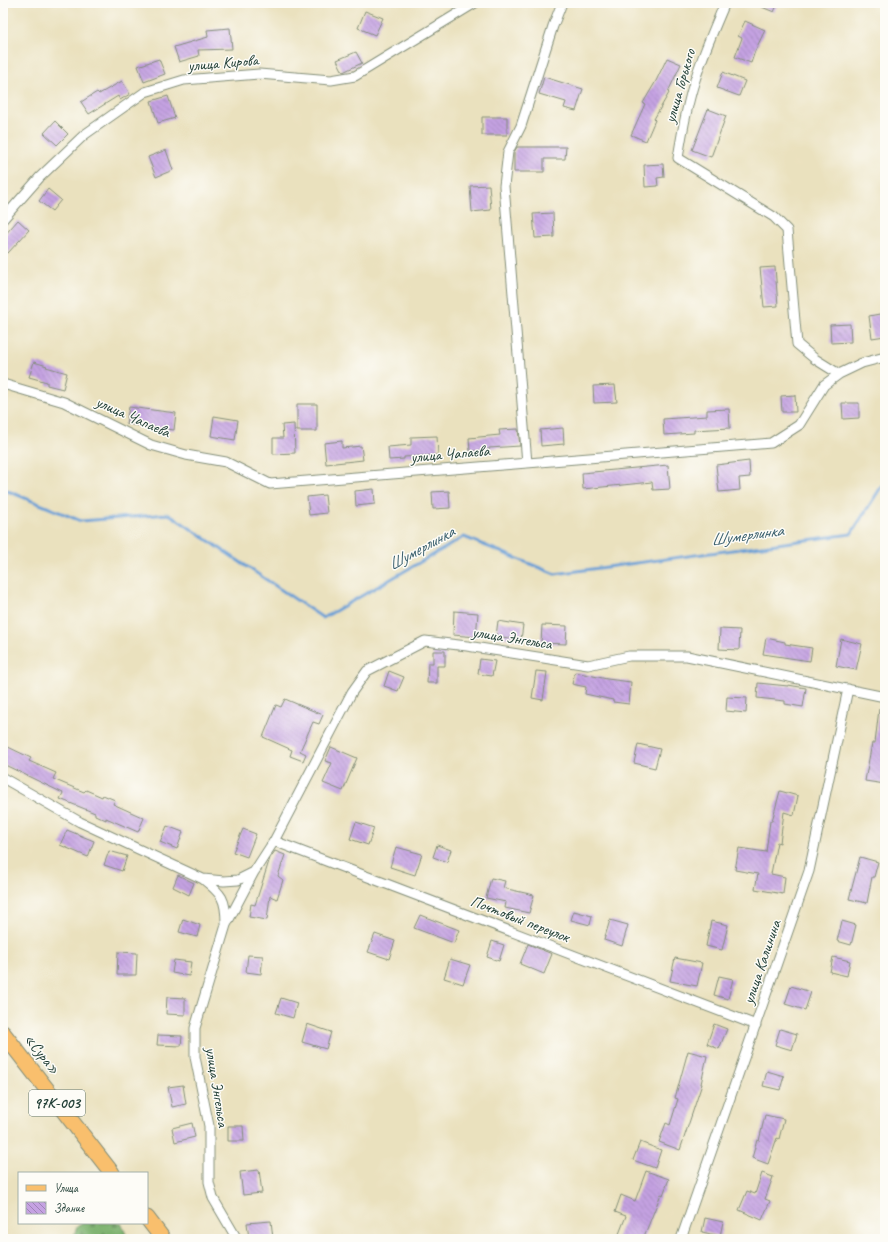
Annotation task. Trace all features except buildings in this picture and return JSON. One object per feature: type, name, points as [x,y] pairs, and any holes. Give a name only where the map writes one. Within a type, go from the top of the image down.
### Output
[{"type":"main road","name":"«Сура»","points":[[3,1033],[111,1172]]},
{"type":"main road","points":[[148,1219],[163,1239]]},
{"type":"street","name":"улица Кирова","points":[[3,219],[40,177],[84,135],[145,92],[184,80],[259,74],[331,80],[355,76],[475,3]]},
{"type":"street","points":[[527,463],[504,186],[508,152],[521,126],[553,26],[562,3]]},
{"type":"street","name":"улица Горького","points":[[725,3],[709,40],[694,82],[678,158],[774,217],[787,230],[797,344],[815,359],[839,374]]},
{"type":"street","name":"улица Чапаева","points":[[3,384],[64,402],[151,445],[186,455],[226,462],[270,484],[771,443],[799,425],[824,385],[839,374],[862,363],[885,357]]},
{"type":"street","name":"улица Энгельса","points":[[237,1239],[213,1198],[209,1182],[209,1126],[195,1057],[195,1028],[226,925],[254,872],[274,841],[352,692],[368,671],[424,640],[588,665],[629,656],[687,656],[885,697]]},
{"type":"street","name":"улица Калинина","points":[[681,1239],[809,871],[848,689]]},
{"type":"street","points":[[3,778],[80,822],[203,879],[217,890],[224,901],[226,909],[226,925]]},
{"type":"street","name":"Почтовый переулок","points":[[274,841],[756,1025]]},
{"type":"street","points":[[203,879],[224,881],[238,880],[254,872]]},
{"type":"green space","points":[[80,1224],[121,1224],[128,1239],[73,1239],[77,1227]]},
{"type":"waterway","name":"Шумерлинка","points":[[3,489],[81,521],[169,514],[323,618],[464,537],[555,574],[851,534],[885,481]]}]
